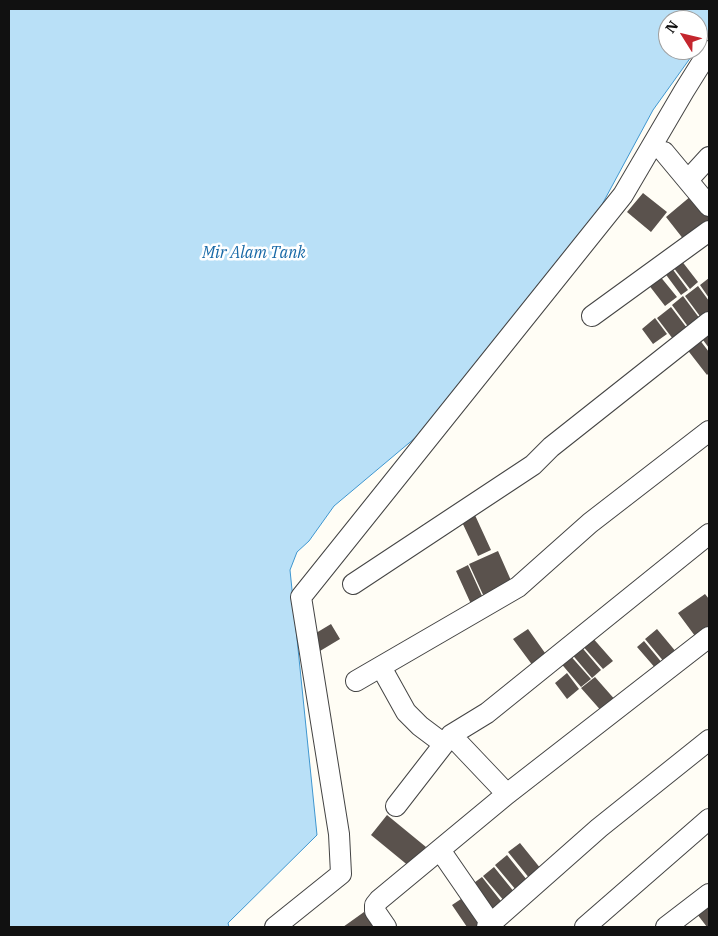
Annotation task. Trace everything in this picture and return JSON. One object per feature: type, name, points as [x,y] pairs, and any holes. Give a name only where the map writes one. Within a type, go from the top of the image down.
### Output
[{"type":"street","points":[[275,927],[341,874],[339,834],[302,597],[623,195],[709,52]]},
{"type":"street","points":[[664,152],[709,206]]},
{"type":"street","points":[[688,180],[709,157]]},
{"type":"street","points":[[592,316],[709,231]]},
{"type":"street","points":[[353,584],[533,465],[552,446],[709,322]]},
{"type":"street","points":[[356,681],[518,587],[590,523],[709,430]]},
{"type":"street","points":[[396,806],[447,740],[487,713],[709,534]]},
{"type":"street","points":[[386,927],[375,911],[375,905],[379,900],[507,794],[709,636]]},
{"type":"street","points":[[381,667],[406,712],[420,726],[447,740],[507,794]]},
{"type":"street","points":[[440,850],[489,925],[599,828],[709,740]]},
{"type":"street","points":[[585,927],[709,819]]},
{"type":"street","points":[[666,927],[709,894]]},
{"type":"water","name":"Mir Alam Tank","points":[[9,9],[709,9],[708,33],[708,10],[658,10],[658,60],[689,60],[653,110],[591,225],[440,417],[334,506],[309,541],[297,552],[290,570],[317,835],[228,923],[229,927],[9,927]]},
{"type":"building","points":[[643,193],[667,212],[651,232],[627,212]]},
{"type":"building","points":[[691,196],[709,218],[709,227],[688,245],[666,217]]},
{"type":"building","points":[[681,260],[698,282],[690,289],[673,267]]},
{"type":"building","points":[[671,267],[688,290],[681,295],[664,272]]},
{"type":"building","points":[[659,275],[677,297],[665,306],[648,284]]},
{"type":"building","points":[[709,278],[709,298],[700,285]]},
{"type":"building","points":[[698,286],[709,301],[709,320],[705,323],[685,296]]},
{"type":"building","points":[[683,296],[703,323],[692,332],[672,305]]},
{"type":"building","points":[[671,307],[690,332],[676,343],[657,318]]},
{"type":"building","points":[[655,318],[667,334],[653,344],[642,329]]},
{"type":"building","points":[[709,334],[709,348],[703,340]]},
{"type":"building","points":[[699,339],[709,352],[709,373],[707,375],[686,348]]},
{"type":"building","points":[[474,513],[491,550],[478,556],[461,520]]},
{"type":"building","points":[[498,551],[513,585],[485,599],[469,564]]},
{"type":"building","points":[[468,565],[483,598],[471,604],[456,571]]},
{"type":"building","points":[[705,594],[709,599],[709,626],[695,636],[678,613]]},
{"type":"building","points":[[331,624],[340,639],[320,651],[311,636]]},
{"type":"building","points":[[528,629],[550,660],[536,670],[513,639]]},
{"type":"building","points":[[657,629],[677,653],[665,663],[645,639]]},
{"type":"building","points":[[591,636],[613,661],[603,669],[581,644]]},
{"type":"building","points":[[644,641],[663,664],[657,670],[637,647]]},
{"type":"building","points":[[579,644],[601,670],[592,678],[570,652]]},
{"type":"building","points":[[568,653],[591,679],[581,687],[559,661]]},
{"type":"building","points":[[567,673],[579,689],[567,699],[555,683]]},
{"type":"building","points":[[595,677],[617,702],[604,714],[581,688]]},
{"type":"building","points":[[387,815],[426,847],[410,867],[371,835]]},
{"type":"building","points":[[520,843],[541,869],[530,879],[508,852]]},
{"type":"building","points":[[507,855],[527,880],[516,890],[495,865]]},
{"type":"building","points":[[494,867],[515,893],[505,902],[483,876]]},
{"type":"building","points":[[482,877],[504,905],[490,917],[467,888]]},
{"type":"building","points":[[467,895],[483,927],[467,927],[452,905]]},
{"type":"building","points":[[709,905],[709,927],[707,927],[697,914]]},
{"type":"building","points":[[364,912],[375,927],[343,927]]}]
